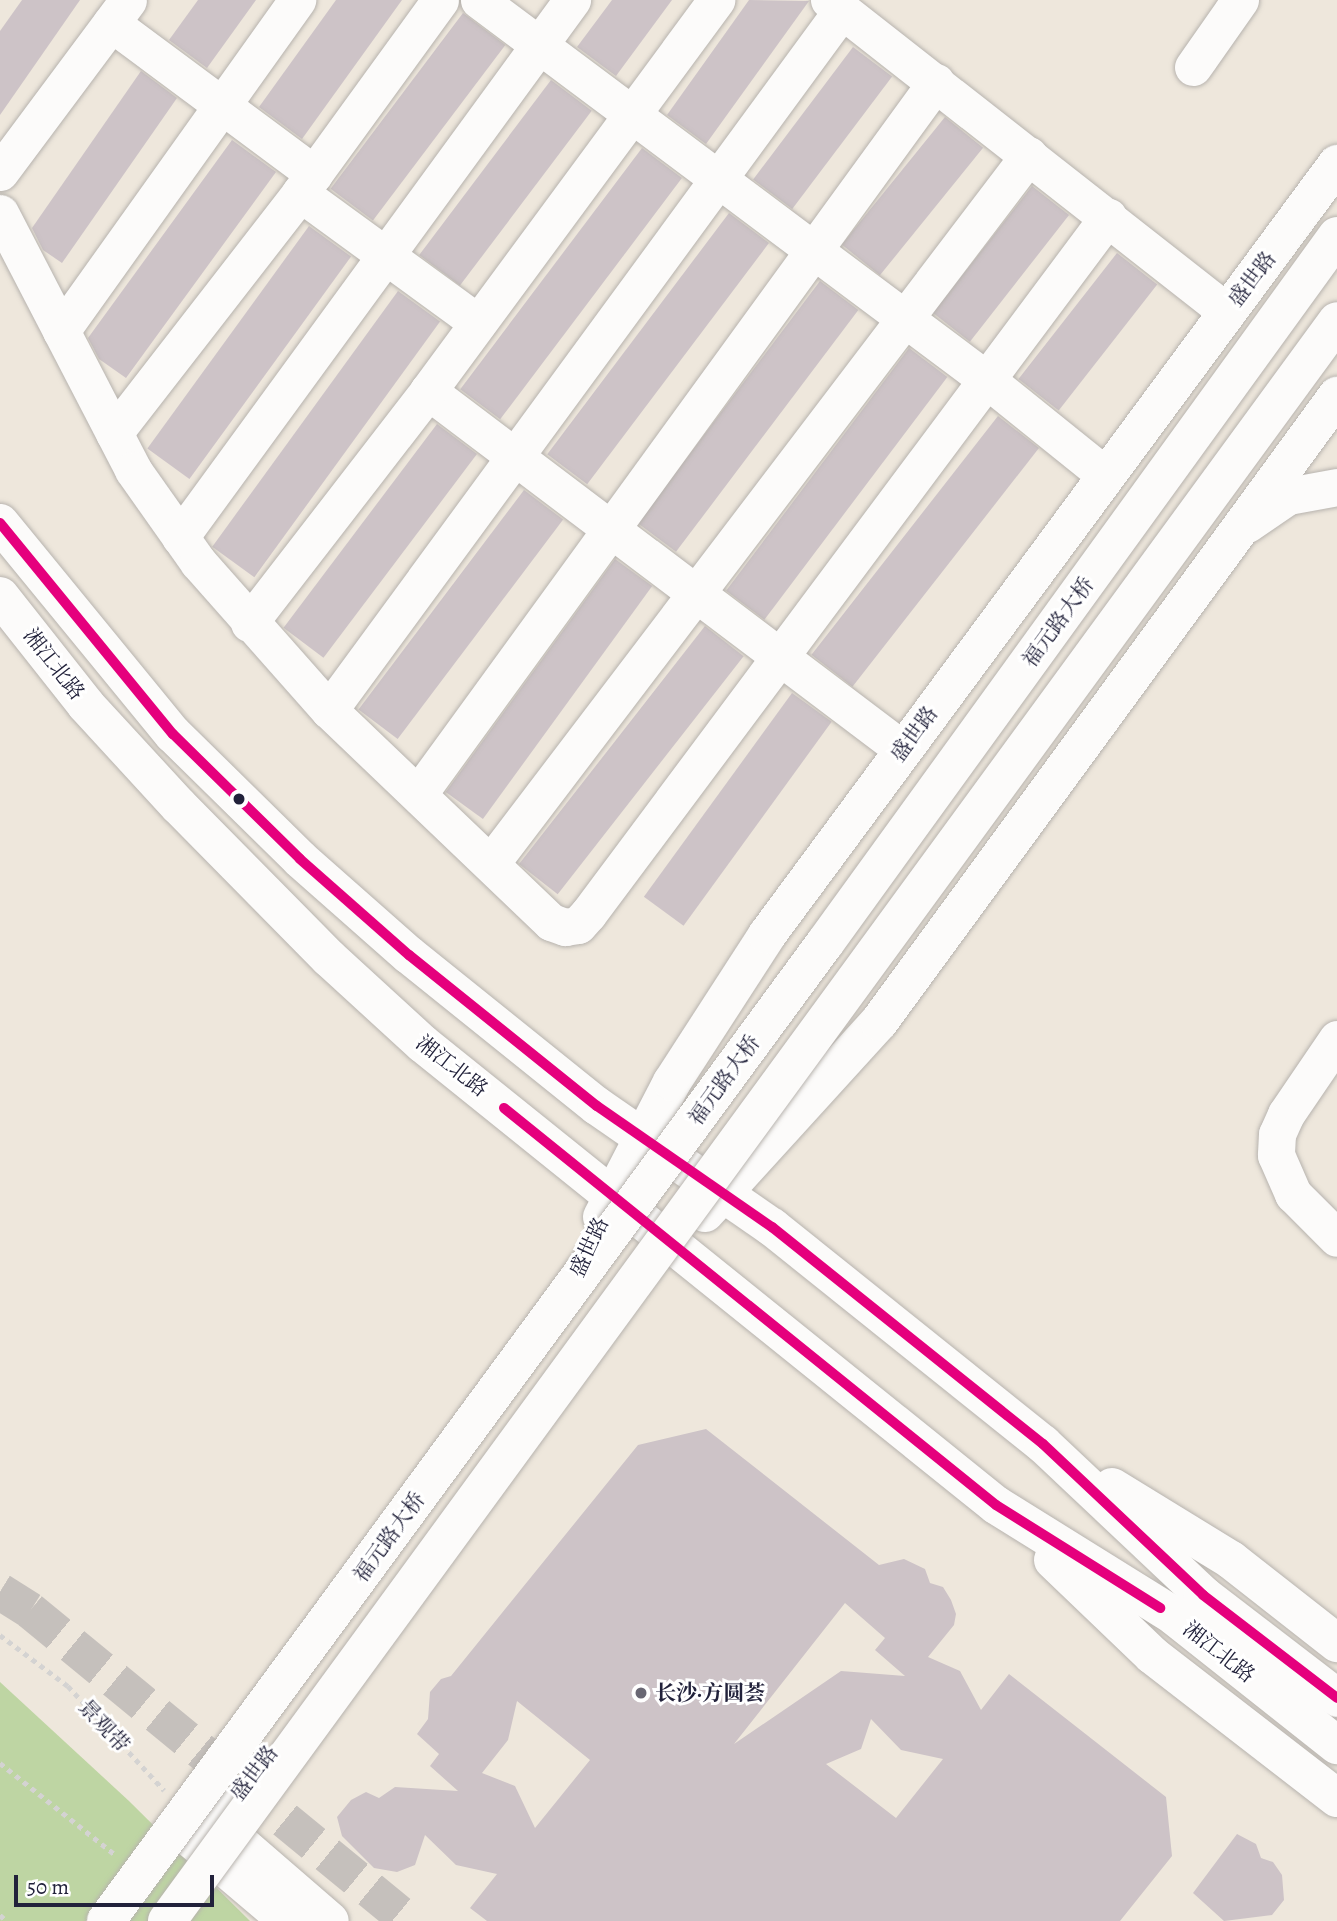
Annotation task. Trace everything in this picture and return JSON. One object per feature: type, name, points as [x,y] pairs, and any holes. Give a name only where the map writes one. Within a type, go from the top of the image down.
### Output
[{"type":"main road","name":"盛世路","points":[[1337,164],[1104,474],[710,1017],[642,1136],[613,1195],[558,1348],[673,1246],[724,1194],[879,1022],[1337,396]]},
{"type":"main road","name":"福元路大桥","points":[[106,1921],[825,943],[1337,236]]},
{"type":"main road","points":[[167,1921],[1337,321]]},
{"type":"main road","name":"湘江北路","points":[[0,523],[99,649],[227,791],[409,955],[642,1136],[772,1227],[1043,1444],[1203,1595],[1337,1698]]},
{"type":"main road","name":"湘江北路","points":[[0,596],[86,705],[338,967],[423,1044],[996,1505],[1174,1616],[1337,1745]]},
{"type":"main road","points":[[1043,1444],[1231,1560],[1337,1643]]},
{"type":"main road","points":[[996,1505],[1152,1655],[1337,1798]]},
{"type":"main road","name":"盛世路","points":[[202,1830],[303,1696]]},
{"type":"main road","points":[[202,1830],[288,1921]]},
{"type":"main road","points":[[202,1830],[330,1921]]},
{"type":"street","points":[[61,331],[297,0]]},
{"type":"street","points":[[114,433],[307,183],[440,0]]},
{"type":"street","points":[[479,0],[987,380],[1104,474]]},
{"type":"street","points":[[180,537],[572,0]]},
{"type":"street","points":[[249,624],[428,391],[716,0]]},
{"type":"street","points":[[1194,67],[1240,0]]},
{"type":"street","points":[[329,710],[719,179],[836,5],[1227,313]]},
{"type":"street","points":[[0,172],[120,11],[386,255],[478,323]]},
{"type":"street","points":[[419,793],[936,82]]},
{"type":"street","points":[[491,863],[1029,155]]},
{"type":"street","points":[[0,214],[133,470],[180,537],[249,624],[329,710],[419,793],[551,922],[565,927],[578,925],[783,655],[1108,217]]},
{"type":"street","points":[[428,391],[783,655],[902,749]]},
{"type":"street","points":[[1230,543],[1266,507],[1310,489],[1337,487]]},
{"type":"street","points":[[1337,1040],[1299,1091],[1277,1134],[1276,1145],[1293,1194],[1337,1238]]},
{"type":"path","name":"景观带","points":[[0,1635],[68,1686],[202,1830]]},
{"type":"path","points":[[0,1763],[120,1859]]},
{"type":"path","points":[[0,1915],[7,1921]]},
{"type":"green space","points":[[0,1682],[129,1801],[250,1921],[0,1921]]},
{"type":"building","points":[[22,0],[80,0],[0,115],[0,31]]},
{"type":"building","points":[[198,0],[256,0],[207,68],[169,40]]},
{"type":"building","points":[[336,0],[402,0],[302,139],[259,107]]},
{"type":"building","points":[[612,0],[672,0],[616,76],[577,47]]},
{"type":"building","points":[[749,0],[809,1],[706,144],[667,115]]},
{"type":"building","points":[[463,13],[505,45],[373,221],[331,189]]},
{"type":"building","points":[[853,47],[892,76],[792,209],[753,180]]},
{"type":"building","points":[[141,71],[177,98],[62,263],[43,250],[32,228]]},
{"type":"building","points":[[551,80],[592,111],[460,286],[419,255]]},
{"type":"building","points":[[945,117],[983,148],[880,275],[842,244]]},
{"type":"building","points":[[232,140],[276,172],[126,378],[99,359],[88,338]]},
{"type":"building","points":[[642,148],[682,178],[500,419],[460,389]]},
{"type":"building","points":[[1032,186],[1069,215],[970,342],[933,313]]},
{"type":"building","points":[[729,213],[769,243],[587,484],[547,454]]},
{"type":"building","points":[[309,226],[351,257],[189,479],[147,448]]},
{"type":"building","points":[[1117,253],[1157,284],[1059,410],[1018,379]]},
{"type":"building","points":[[820,281],[858,310],[676,552],[638,523]]},
{"type":"building","points":[[398,291],[440,322],[254,577],[212,547]]},
{"type":"building","points":[[909,348],[947,377],[764,620],[726,591]]},
{"type":"building","points":[[998,416],[1039,448],[852,687],[811,655]]},
{"type":"building","points":[[437,424],[477,454],[323,658],[284,628]]},
{"type":"building","points":[[524,490],[563,519],[398,739],[359,710]]},
{"type":"building","points":[[615,559],[652,586],[483,819],[446,792]]},
{"type":"building","points":[[705,626],[744,656],[558,894],[519,864]]},
{"type":"building","points":[[792,693],[832,722],[684,926],[644,897]]},
{"type":"building","name":"长沙·方圆荟","points":[[706,1429],[879,1565],[904,1559],[925,1569],[930,1583],[943,1587],[956,1614],[954,1625],[928,1657],[960,1671],[981,1710],[1009,1674],[1166,1797],[1172,1856],[1120,1921],[487,1921],[470,1908],[497,1874],[456,1865],[425,1835],[415,1865],[397,1872],[374,1868],[342,1836],[337,1817],[351,1800],[366,1792],[379,1798],[395,1787],[458,1791],[430,1766],[439,1754],[417,1734],[428,1719],[430,1692],[441,1679],[451,1676],[638,1445]],"holes":[[[845,1603],[885,1638],[875,1650],[905,1676],[841,1671],[734,1744]],[[517,1701],[590,1760],[535,1828],[515,1786],[482,1773],[508,1740]],[[871,1719],[901,1750],[943,1759],[896,1818],[826,1764],[861,1749]]]},
{"type":"building","points":[[1237,1834],[1256,1844],[1261,1858],[1273,1862],[1282,1875],[1284,1900],[1272,1915],[1224,1921],[1193,1893]]},
{"type":"tunnel","points":[[0,1591],[30,1610],[408,1921]]},
{"type":"transit line","points":[[0,523],[173,734],[300,859],[409,955],[597,1106],[772,1227],[1043,1444],[1203,1595],[1337,1698]]},
{"type":"transit line","points":[[504,1108],[996,1505],[1160,1608]]},
{"type":"place","name":"长沙·方圆荟","points":[[641,1693]]}]
